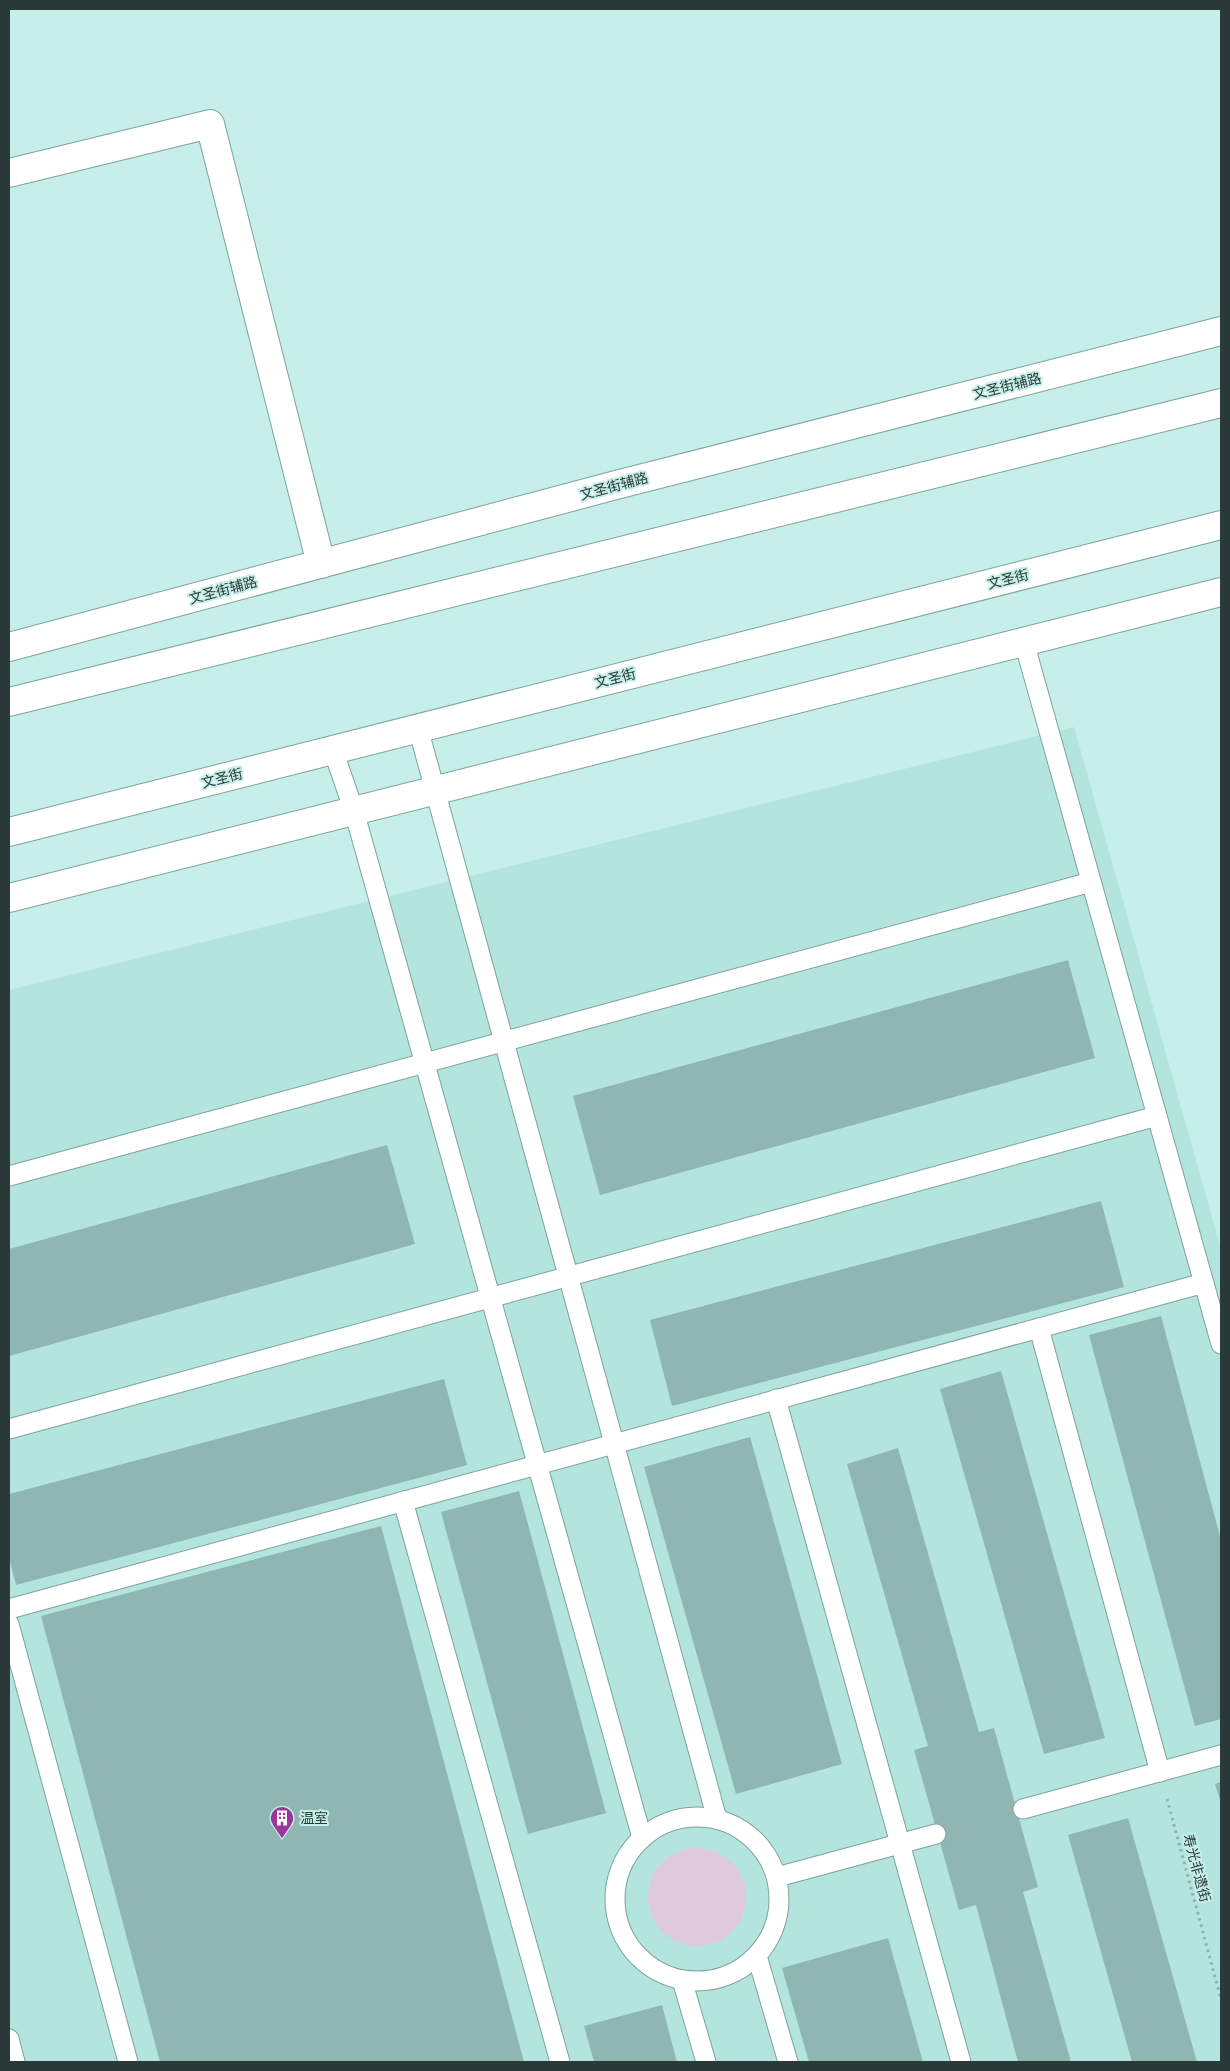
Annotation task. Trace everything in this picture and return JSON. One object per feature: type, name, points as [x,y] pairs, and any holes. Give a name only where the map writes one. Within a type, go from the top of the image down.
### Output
[{"type":"street","points":[[9,173],[210,124],[321,564]]},
{"type":"street","name":"文圣街辅路","points":[[9,646],[616,485],[1221,331]]},
{"type":"street","points":[[9,702],[1221,403]]},
{"type":"street","name":"文圣街","points":[[9,832],[1221,525]]},
{"type":"street","points":[[9,898],[1221,592]]},
{"type":"lane","points":[[1024,642],[1221,1344]]},
{"type":"lane","points":[[418,728],[716,1819]]},
{"type":"lane","points":[[333,750],[354,811],[642,1838]]},
{"type":"lane","points":[[9,1176],[1091,882]]},
{"type":"lane","points":[[9,1429],[1157,1116]]},
{"type":"lane","points":[[9,1609],[1204,1283]]},
{"type":"lane","points":[[1039,1328],[1160,1772]]},
{"type":"lane","points":[[776,1399],[961,2062]]},
{"type":"lane","points":[[403,1501],[560,2062]]},
{"type":"lane","points":[[9,1624],[128,2062]]},
{"type":"lane","points":[[1023,1809],[1221,1755]]},
{"type":"lane","points":[[704,1816],[716,1819],[730,1822],[752,1837],[769,1857],[778,1882],[779,1908],[772,1934],[757,1956],[736,1972],[711,1981],[682,1980],[656,1971],[634,1953],[619,1929],[614,1902],[618,1873],[630,1849],[651,1829],[677,1818],[704,1816]]},
{"type":"lane","points":[[777,1877],[936,1834]]},
{"type":"lane","points":[[757,1956],[788,2062]]},
{"type":"lane","points":[[682,1980],[706,2062]]},
{"type":"lane","points":[[9,2039],[15,2062]]},
{"type":"path","name":"寿光非遗街","points":[[1160,1772],[1221,1999]]},
{"type":"shaded area","points":[[1074,727],[1221,1249],[1221,2062],[9,2062],[9,990]]},
{"type":"shaded area","points":[[697,1848],[716,1851],[732,1862],[743,1878],[746,1897],[743,1916],[732,1932],[716,1943],[697,1946],[678,1943],[662,1932],[651,1916],[648,1897],[651,1878],[662,1862],[678,1851]]},
{"type":"building","points":[[1068,960],[1095,1058],[600,1195],[573,1096]]},
{"type":"building","points":[[387,1145],[415,1244],[9,1356],[9,1249]]},
{"type":"building","points":[[1101,1201],[1124,1287],[672,1406],[650,1320]]},
{"type":"building","points":[[1161,1316],[1221,1540],[1221,1719],[1195,1726],[1089,1335]]},
{"type":"building","points":[[1001,1371],[1105,1738],[1044,1754],[940,1389]]},
{"type":"building","points":[[444,1379],[467,1465],[16,1585],[9,1558],[9,1494]]},
{"type":"building","points":[[750,1437],[842,1764],[736,1794],[644,1467]]},
{"type":"building","points":[[898,1448],[979,1732],[994,1728],[1038,1887],[1023,1892],[1071,2062],[1018,2062],[976,1905],[959,1910],[914,1750],[928,1746],[847,1464]]},
{"type":"building","points":[[519,1491],[606,1813],[528,1834],[441,1512]]},
{"type":"building","name":"温室","points":[[381,1526],[524,2062],[160,2062],[41,1616]]},
{"type":"building","points":[[1221,1782],[1221,1803],[1215,1784]]},
{"type":"building","points":[[1128,1818],[1197,2062],[1132,2062],[1068,1835]]},
{"type":"building","points":[[888,1938],[923,2062],[809,2062],[782,1968]]},
{"type":"building","points":[[662,2005],[677,2062],[594,2062],[584,2026]]},
{"type":"place","name":"温室","points":[[282,1839]]}]
